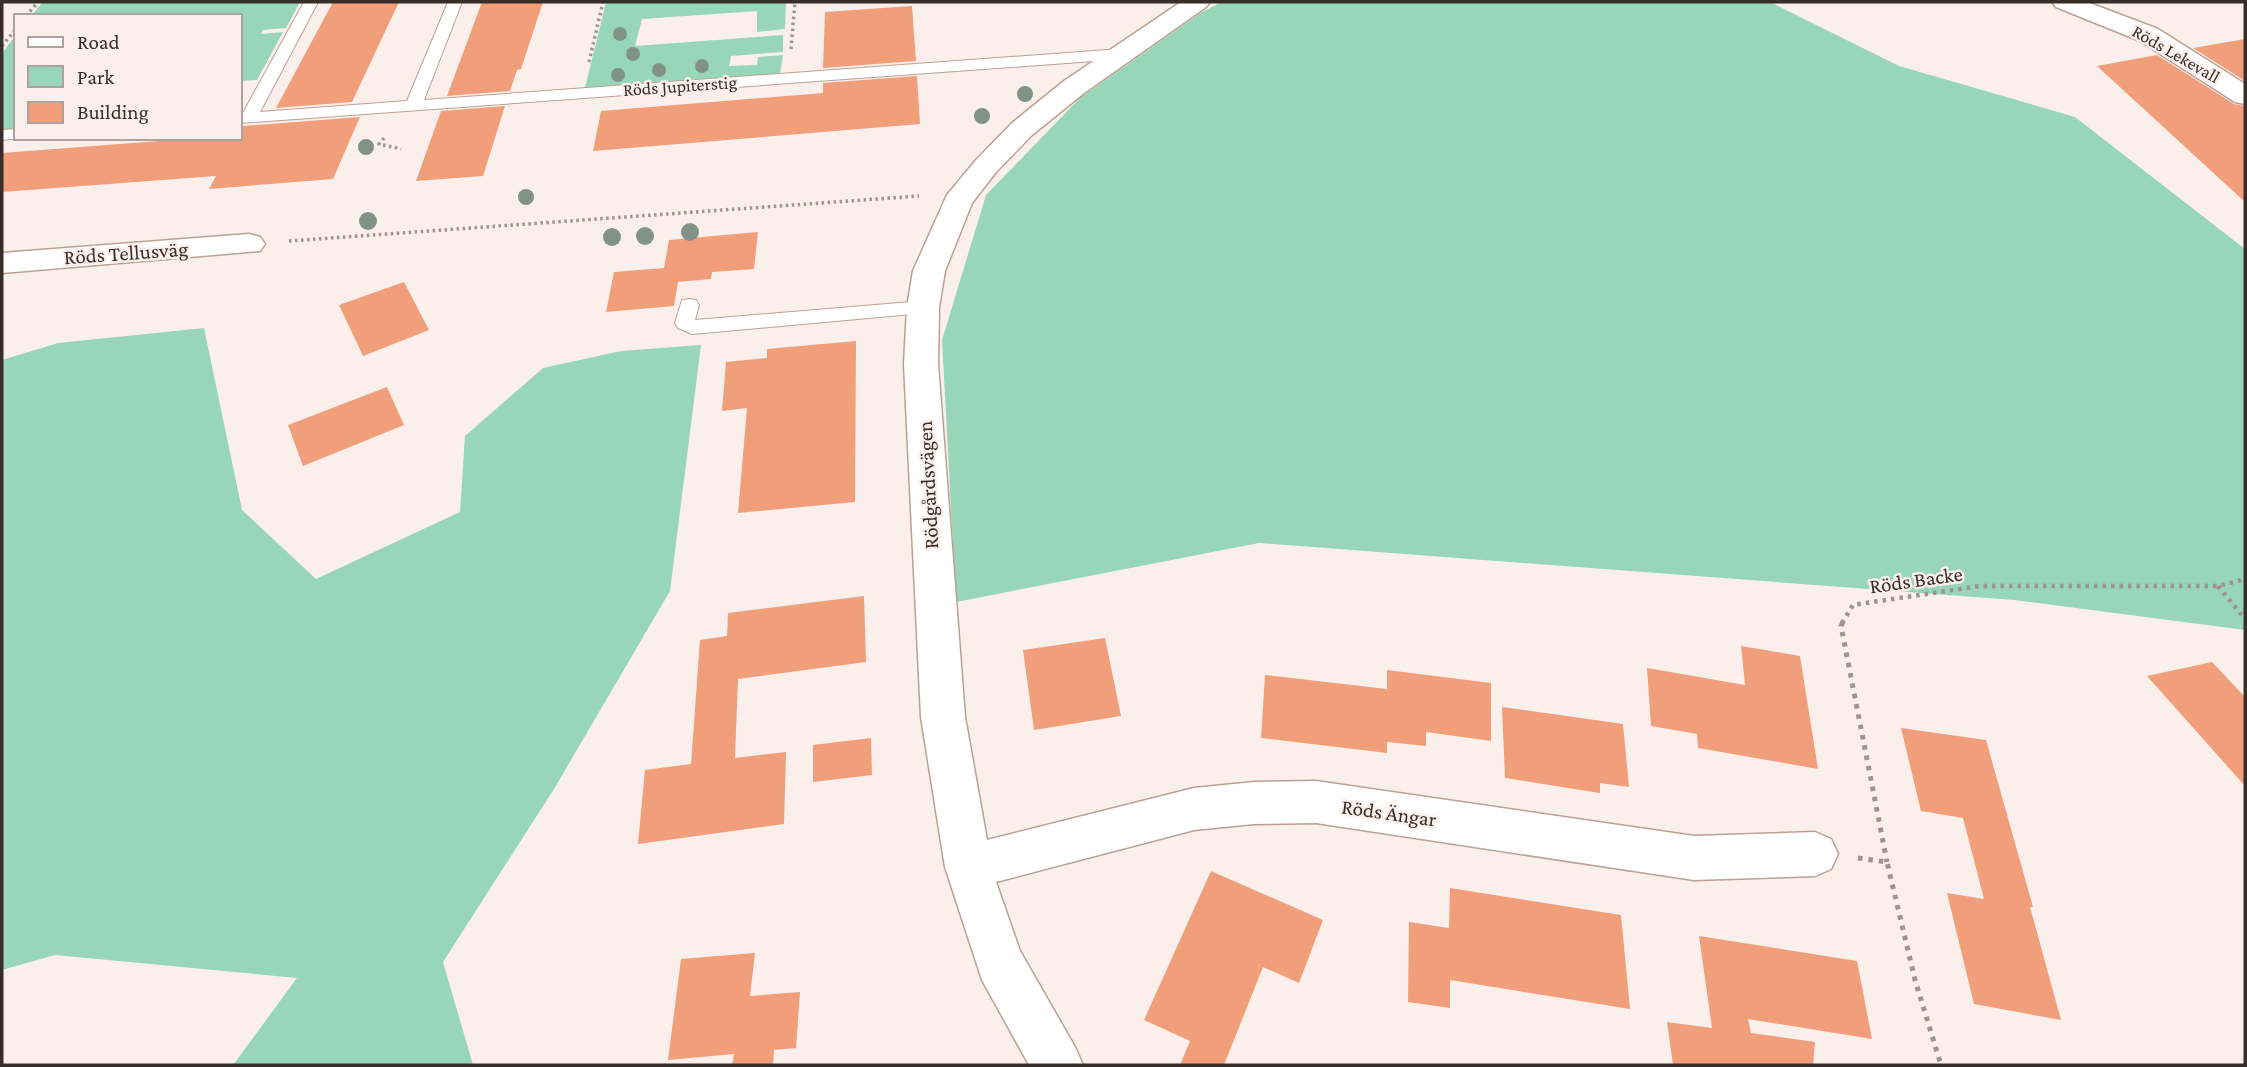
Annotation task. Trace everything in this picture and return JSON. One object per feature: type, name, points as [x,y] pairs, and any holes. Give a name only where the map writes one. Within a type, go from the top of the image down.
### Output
[{"type":"street","name":"Rödgårdsvägen","points":[[1057,1065],[999,963],[968,867],[943,717],[921,364],[923,307],[929,271],[958,201],[986,166],[1022,129],[1121,54],[1197,2]]},
{"type":"street","name":"Röds Lekevall","points":[[2065,2],[2149,35],[2245,96]]},
{"type":"street","name":"Röds Tellusväg","points":[[2,263],[250,244]]},
{"type":"street","name":"Röds Ängar","points":[[968,867],[1194,809],[1254,803],[1316,802],[1694,858],[1815,854]]},
{"type":"lane","points":[[244,118],[311,2]]},
{"type":"lane","points":[[414,105],[455,2]]},
{"type":"lane","name":"Röds Jupiterstig","points":[[244,118],[1121,54]]},
{"type":"lane","points":[[689,305],[685,323],[691,327],[923,307]]},
{"type":"path","points":[[582,93],[603,2]]},
{"type":"path","points":[[789,78],[795,2]]},
{"type":"path","points":[[2,46],[14,31]]},
{"type":"path","points":[[250,244],[907,195],[958,201]]},
{"type":"path","name":"Röds Backe","points":[[1887,862],[1842,626],[1853,605],[1980,586],[2218,586],[2245,579]]},
{"type":"path","points":[[2218,586],[2245,619]]},
{"type":"path","points":[[1815,854],[1887,862],[1915,980],[1941,1065]]},
{"type":"green space","points":[[43,2],[300,2],[286,28],[263,30],[261,34],[283,32],[257,80],[242,81],[242,14],[33,14]]},
{"type":"green space","points":[[606,2],[786,2],[785,29],[757,32],[757,11],[642,19],[635,46],[783,35],[783,52],[731,56],[729,66],[757,65],[758,57],[783,55],[780,74],[585,88]]},
{"type":"green space","points":[[1222,2],[1770,2],[1899,66],[2075,117],[2245,249],[2245,630],[2014,600],[1259,543],[956,602],[942,340],[986,195],[1080,98],[1202,12]]},
{"type":"green space","points":[[14,38],[14,130],[2,131],[2,53]]},
{"type":"green space","points":[[204,328],[242,510],[316,579],[460,512],[465,436],[543,368],[621,351],[701,345],[670,591],[554,789],[443,962],[473,1065],[233,1065],[297,978],[55,955],[2,970],[2,360],[58,343]]},
{"type":"building","points":[[333,2],[399,2],[352,102],[276,108]]},
{"type":"building","points":[[482,2],[543,2],[521,69],[517,70],[510,91],[447,96]]},
{"type":"building","points":[[912,6],[916,61],[823,68],[825,12]]},
{"type":"building","points":[[2245,39],[2245,81],[2193,48]]},
{"type":"building","points":[[2157,55],[2234,104],[2245,106],[2245,202],[2097,66]]},
{"type":"building","points":[[917,76],[920,124],[593,151],[601,111],[823,93],[823,83]]},
{"type":"building","points":[[505,106],[483,176],[416,181],[441,111]]},
{"type":"building","points":[[360,117],[333,179],[209,189],[216,176],[2,192],[2,153],[172,140],[242,140],[243,126]]},
{"type":"building","points":[[758,232],[754,269],[712,272],[711,279],[678,282],[674,306],[606,312],[614,272],[664,268],[669,240]]},
{"type":"building","points":[[404,282],[429,330],[363,356],[339,305]]},
{"type":"building","points":[[856,341],[855,502],[738,513],[747,408],[722,411],[726,362],[767,358],[767,349]]},
{"type":"building","points":[[387,387],[404,425],[303,466],[288,425]]},
{"type":"building","points":[[864,596],[866,662],[738,679],[735,758],[786,752],[784,824],[638,844],[645,770],[691,764],[700,640],[727,636],[728,613]]},
{"type":"building","points":[[1105,638],[1121,716],[1034,730],[1023,650]]},
{"type":"building","points":[[1741,646],[1800,656],[1818,769],[1698,748],[1697,734],[1651,726],[1647,668],[1745,685]]},
{"type":"building","points":[[2212,662],[2245,697],[2245,786],[2147,676]]},
{"type":"building","points":[[1387,670],[1491,683],[1491,741],[1426,732],[1426,746],[1387,742],[1387,753],[1261,738],[1265,675],[1387,689]]},
{"type":"building","points":[[1502,707],[1623,724],[1629,787],[1600,783],[1600,793],[1505,778]]},
{"type":"building","points":[[1901,728],[1986,740],[2033,907],[2030,907],[2061,1020],[1974,1004],[1947,893],[1984,899],[1963,818],[1921,811]]},
{"type":"building","points":[[871,738],[872,775],[813,782],[813,745]]},
{"type":"building","points":[[1211,871],[1323,920],[1299,983],[1263,967],[1224,1065],[1180,1065],[1190,1041],[1144,1020]]},
{"type":"building","points":[[1450,888],[1621,915],[1630,1009],[1450,980],[1450,1008],[1408,1002],[1409,922],[1449,928]]},
{"type":"building","points":[[1699,936],[1857,961],[1872,1039],[1748,1019],[1751,1033],[1815,1042],[1813,1065],[1673,1065],[1667,1022],[1712,1028]]},
{"type":"building","points":[[755,953],[750,996],[800,992],[796,1048],[774,1050],[773,1065],[732,1065],[734,1054],[668,1060],[681,959]]}]
